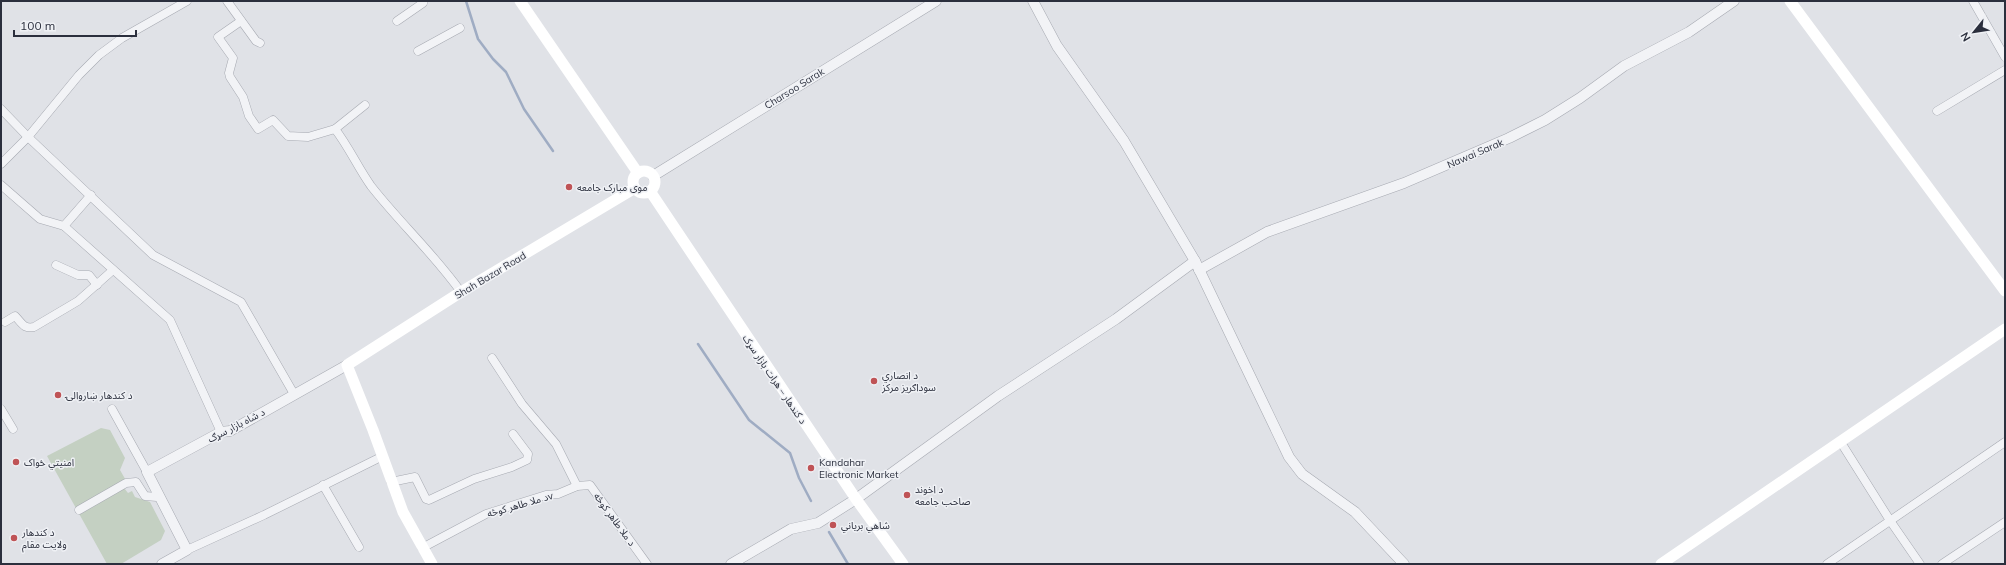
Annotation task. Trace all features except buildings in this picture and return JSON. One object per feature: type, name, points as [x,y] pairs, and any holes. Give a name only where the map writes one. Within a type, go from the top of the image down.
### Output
[{"type":"main road","points":[[520,1],[638,173]]},
{"type":"main road","points":[[1790,1],[2005,291]]},
{"type":"main road","points":[[646,172],[653,176],[654,185],[650,191],[640,192],[635,188],[633,181],[638,173],[646,172]]},
{"type":"main road","name":"Shah Bazar Road","points":[[346,365],[461,292],[635,188]]},
{"type":"main road","name":"د کندهار – هرات بازار سړک","points":[[650,191],[856,499],[903,564]]},
{"type":"main road","points":[[1661,564],[2005,329]]},
{"type":"main road","points":[[346,365],[357,387],[403,512],[432,564]]},
{"type":"street","points":[[1,164],[28,137],[79,75],[99,56],[122,38],[187,1]]},
{"type":"street","points":[[227,1],[256,41],[260,43]]},
{"type":"street","name":"Charsoo Sarak","points":[[653,176],[936,1]]},
{"type":"street","points":[[1033,1],[1057,46],[1124,141],[1197,265],[1289,457],[1302,474],[1355,512],[1404,564]]},
{"type":"street","name":"Nawai Sarak","points":[[731,564],[791,529],[818,523],[856,499],[998,396],[1197,265],[1267,232],[1404,183],[1509,138],[1545,120],[1580,98],[1624,66],[1689,32],[1734,1]]},
{"type":"street","points":[[1973,1],[2005,56]]},
{"type":"street","points":[[397,21],[423,2]]},
{"type":"street","points":[[241,21],[218,37],[233,58],[229,73],[230,78],[243,97],[249,116],[258,129],[273,120],[288,136],[308,137],[334,129],[366,105]]},
{"type":"street","points":[[418,51],[460,28]]},
{"type":"street","points":[[1937,111],[2005,70]]},
{"type":"street","points":[[1,109],[28,137],[154,255],[241,302],[294,394]]},
{"type":"street","points":[[334,129],[345,142],[370,185],[448,274],[461,292]]},
{"type":"street","points":[[1,185],[40,219],[64,226],[170,320],[221,432]]},
{"type":"street","points":[[64,226],[91,195]]},
{"type":"street","points":[[56,265],[78,275],[89,275],[97,285]]},
{"type":"street","points":[[5,322],[15,316],[22,326],[27,328],[34,327],[78,301],[112,270]]},
{"type":"street","points":[[492,358],[522,404],[556,444],[577,486]]},
{"type":"street","name":"د شاه بازار سړګ","points":[[147,472],[221,432],[230,430],[346,365]]},
{"type":"street","points":[[1,409],[13,429]]},
{"type":"street","points":[[112,409],[147,472],[187,550]]},
{"type":"street","points":[[391,482],[415,477],[426,499],[430,500],[474,479],[512,467],[527,460],[528,454],[513,434]]},
{"type":"street","points":[[1840,441],[1891,522],[1920,564]]},
{"type":"street","points":[[1828,564],[2005,442]]},
{"type":"street","points":[[162,564],[187,550],[257,519],[383,456]]},
{"type":"street","points":[[79,510],[126,483],[136,482],[145,496],[157,497]]},
{"type":"street","name":"د ملا طاهر کوڅه","points":[[577,486],[590,485],[648,564]]},
{"type":"street","points":[[323,486],[358,547]]},
{"type":"street","name":"د ملا طاهر کوڅهv","points":[[422,548],[486,514],[546,495],[558,494],[577,486]]},
{"type":"street","points":[[1942,564],[2005,522]]},
{"type":"green space","points":[[101,428],[110,430],[125,458],[120,470],[128,484],[124,488],[128,493],[132,491],[135,497],[150,502],[165,531],[161,540],[121,564],[107,564],[47,456]]},
{"type":"waterway","points":[[466,1],[478,39],[493,59],[506,72],[524,109],[553,151]]},
{"type":"waterway","points":[[698,344],[749,420],[790,453],[799,478],[811,501]]},
{"type":"waterway","points":[[829,532],[848,564]]},
{"type":"place","name":"موی مبارک جامعه","points":[[569,187]]},
{"type":"place","name":"د انصاري سوداګریز مرکز","points":[[874,381]]},
{"type":"place","name":"د کندهار ښاروالۍ","points":[[58,395]]},
{"type":"place","name":"امنيتي ځواک","points":[[16,462]]},
{"type":"place","name":"Kandahar Electronic Market","points":[[811,468]]},
{"type":"place","name":"د اخوند صاحب جامعه","points":[[907,495]]},
{"type":"place","name":"شاهي برياني","points":[[833,525]]},
{"type":"place","name":"د کندهار ولايت مقام","points":[[14,538]]}]
